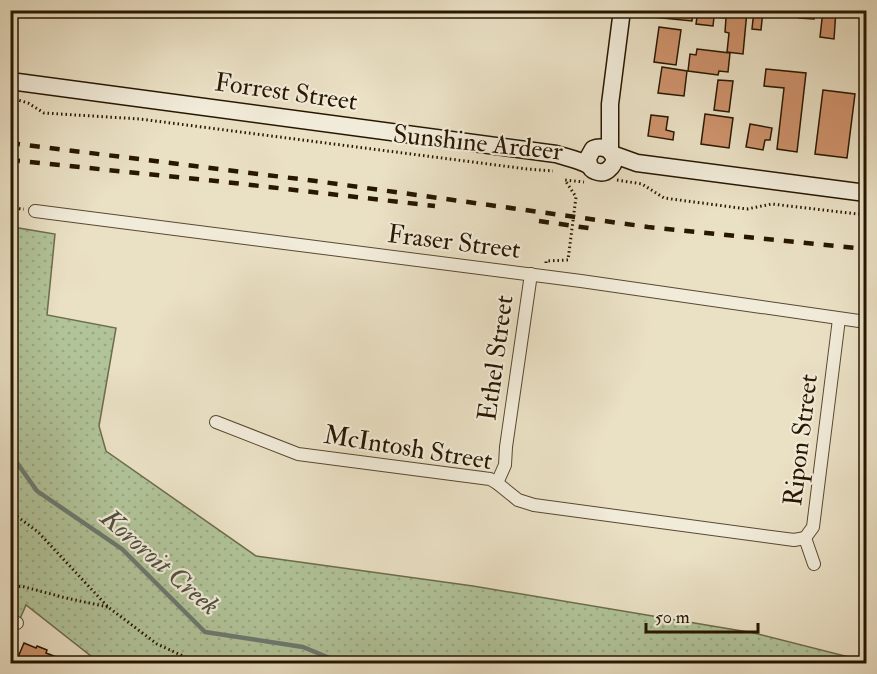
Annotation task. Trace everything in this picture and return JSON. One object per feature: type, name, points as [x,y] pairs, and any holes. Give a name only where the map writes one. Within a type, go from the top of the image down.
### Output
[{"type":"street","points":[[603,159],[622,10]]},
{"type":"street","name":"Forrest Street","points":[[10,81],[867,193]]},
{"type":"street","name":"Fraser Street","points":[[35,211],[531,274],[867,322]]},
{"type":"street","name":"Ethel Street","points":[[494,481],[498,462],[506,447],[531,274]]},
{"type":"street","name":"Ripon Street","points":[[814,564],[805,538],[813,527],[839,318]]},
{"type":"street","name":"McIntosh Street","points":[[216,422],[298,454],[494,481],[518,500],[534,505],[795,540],[805,538]]},
{"type":"path","name":"Sunshine Ardeer","points":[[10,98],[28,103],[44,113],[141,119],[527,169],[562,170]]},
{"type":"path","points":[[603,159],[664,198],[747,209],[772,204],[867,215]]},
{"type":"path","points":[[544,276],[546,261],[568,260],[576,197],[565,180],[594,182]]},
{"type":"path","points":[[10,511],[39,532],[108,607],[157,644],[196,662],[214,663]]},
{"type":"path","points":[[10,589],[21,586],[108,607]]},
{"type":"green space","points":[[10,192],[13,227],[55,234],[47,315],[116,328],[99,426],[106,451],[256,556],[473,586],[754,633],[857,659],[857,663],[106,663],[91,656],[26,605],[19,621],[11,617]]},
{"type":"building","points":[[654,10],[693,10],[692,21],[653,17]]},
{"type":"building","points":[[698,10],[747,11],[743,54],[727,52],[729,33],[725,32],[726,18],[714,17],[713,26],[696,24]]},
{"type":"building","points":[[754,10],[763,10],[761,30],[752,29]]},
{"type":"building","points":[[800,10],[814,10],[814,19],[799,18]]},
{"type":"building","points":[[823,10],[836,10],[834,39],[820,37]]},
{"type":"building","points":[[659,27],[681,30],[676,65],[654,62]]},
{"type":"building","points":[[697,49],[730,53],[728,72],[719,71],[718,75],[688,71],[690,54],[696,55]]},
{"type":"building","points":[[662,67],[687,71],[684,96],[658,93]]},
{"type":"building","points":[[766,69],[806,73],[797,152],[777,149],[784,88],[764,86]]},
{"type":"building","points":[[718,80],[733,81],[729,112],[714,110]]},
{"type":"building","points":[[823,90],[855,94],[847,158],[815,154]]},
{"type":"building","points":[[705,114],[733,118],[729,148],[701,144]]},
{"type":"building","points":[[651,115],[668,117],[666,130],[674,132],[673,140],[648,136]]},
{"type":"building","points":[[750,124],[772,128],[770,140],[765,140],[763,150],[746,147]]},
{"type":"building","points":[[24,643],[47,650],[46,653],[75,664],[20,664],[16,662]]},
{"type":"waterway","name":"Kororoit Creek","points":[[10,453],[37,491],[122,549],[205,632],[303,647],[344,664]]},
{"type":"railway","points":[[10,143],[323,182],[648,227],[866,249]]},
{"type":"railway","points":[[10,160],[435,206]]},
{"type":"railway","points":[[539,221],[595,229]]}]
